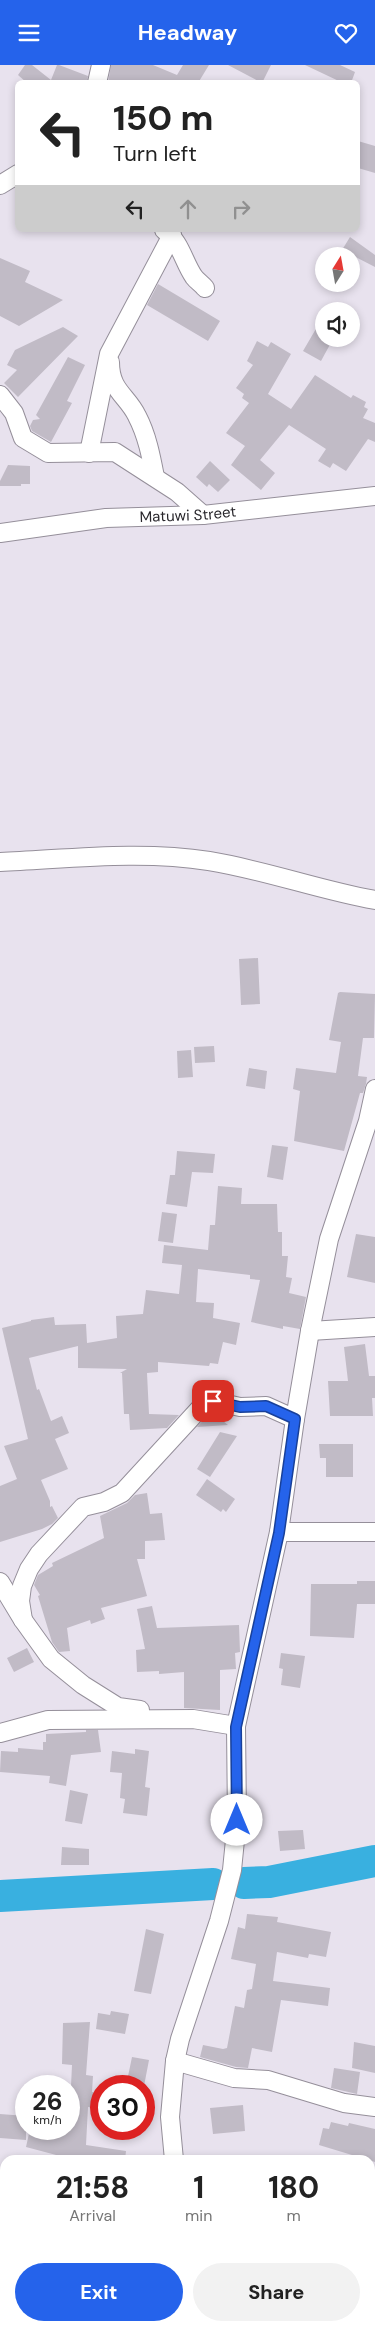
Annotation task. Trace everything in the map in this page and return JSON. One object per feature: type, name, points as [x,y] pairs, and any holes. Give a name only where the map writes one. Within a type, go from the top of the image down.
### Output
[{"type":"street","points":[[98,80],[101,65]]},
{"type":"street","points":[[0,185],[15,177]]},
{"type":"street","points":[[89,453],[110,354],[168,233],[181,248],[194,276],[205,288]]},
{"type":"street","points":[[110,354],[110,373],[121,396],[137,415],[148,442],[155,477]]},
{"type":"street","points":[[0,395],[14,413],[23,439],[48,453],[115,452],[155,477],[203,515]]},
{"type":"street","name":"Matuwi Street","points":[[0,533],[106,518],[203,515],[375,496]]},
{"type":"street","points":[[0,862],[145,856],[179,857],[210,861],[375,900]]},
{"type":"street","points":[[174,2155],[170,2117],[175,2061],[185,2023],[219,1921],[232,1870],[237,1820],[236,1727],[279,1533],[310,1331],[329,1239],[368,1121],[375,1089]]},
{"type":"street","points":[[310,1331],[375,1327]]},
{"type":"street","points":[[23,1620],[20,1601],[22,1586],[28,1569],[39,1554],[83,1507],[104,1503],[122,1493],[202,1406],[213,1401],[240,1407],[266,1406],[295,1419]]},
{"type":"street","points":[[279,1533],[375,1532]]},
{"type":"street","points":[[0,1582],[23,1620],[51,1659],[83,1685],[118,1707],[153,1712],[160,1718]]},
{"type":"street","points":[[0,1733],[48,1720],[193,1719],[236,1727]]},
{"type":"street","points":[[175,2061],[234,2078],[268,2080],[344,2103],[375,2107]]},
{"type":"building","points":[[25,65],[32,65],[51,80],[24,80],[18,75]]},
{"type":"building","points":[[57,65],[88,76],[87,80],[51,80]]},
{"type":"building","points":[[111,65],[153,65],[177,75],[183,65],[209,65],[200,80],[108,80]]},
{"type":"building","points":[[228,65],[271,65],[264,80],[256,80]]},
{"type":"building","points":[[305,65],[340,65],[355,72],[352,80],[337,80]]},
{"type":"building","points":[[360,142],[375,146],[375,173],[360,169]]},
{"type":"building","points":[[350,237],[375,255],[375,267],[360,259],[360,247],[344,247]]},
{"type":"building","points":[[0,258],[30,271],[25,282],[63,300],[19,326],[0,316]]},
{"type":"building","points":[[158,284],[220,321],[208,341],[147,305]]},
{"type":"building","points":[[63,327],[78,336],[18,397],[4,383],[17,370],[7,365],[15,350]]},
{"type":"building","points":[[315,330],[315,347],[329,347],[321,361],[303,351]]},
{"type":"building","points":[[257,341],[268,347],[271,342],[291,354],[268,394],[291,409],[315,375],[351,398],[353,395],[366,402],[364,407],[368,409],[363,418],[375,423],[375,442],[368,439],[346,471],[333,463],[330,468],[318,461],[326,449],[289,425],[260,460],[275,473],[261,490],[231,465],[245,446],[226,433],[249,403],[242,398],[244,394],[236,388],[253,365],[247,361]]},
{"type":"building","points":[[68,357],[85,365],[67,401],[72,403],[51,442],[32,431],[30,426],[33,420],[40,419],[36,415]]},
{"type":"building","points":[[210,461],[230,480],[218,492],[209,484],[207,487],[196,477]]},
{"type":"building","points":[[8,465],[30,466],[30,484],[0,486],[0,481]]},
{"type":"building","points":[[258,958],[260,1004],[241,1005],[239,959]]},
{"type":"building","points":[[338,993],[375,994],[374,1038],[363,1038],[358,1076],[367,1077],[366,1084],[363,1093],[360,1093],[344,1151],[294,1141],[300,1091],[293,1089],[296,1068],[336,1073],[341,1042],[329,1040]]},
{"type":"building","points":[[214,1046],[215,1062],[195,1063],[194,1047]]},
{"type":"building","points":[[191,1050],[193,1077],[178,1078],[177,1051]]},
{"type":"building","points":[[249,1068],[267,1071],[265,1089],[246,1086]]},
{"type":"building","points":[[272,1145],[288,1147],[283,1180],[267,1177]]},
{"type":"building","points":[[177,1151],[215,1154],[213,1173],[192,1172],[187,1207],[166,1204],[170,1175],[175,1175]]},
{"type":"building","points":[[218,1186],[242,1188],[241,1204],[277,1204],[278,1232],[282,1232],[282,1256],[288,1256],[286,1277],[292,1278],[289,1293],[306,1297],[300,1329],[283,1326],[283,1329],[251,1322],[260,1280],[250,1279],[250,1275],[198,1269],[196,1302],[214,1303],[213,1318],[240,1323],[236,1345],[223,1342],[218,1364],[210,1363],[209,1366],[158,1362],[158,1372],[147,1373],[149,1414],[179,1415],[167,1428],[130,1430],[129,1414],[124,1414],[122,1373],[120,1373],[127,1369],[78,1368],[78,1346],[29,1358],[37,1390],[39,1389],[51,1421],[62,1416],[69,1433],[55,1439],[68,1469],[41,1480],[50,1501],[50,1507],[52,1506],[58,1518],[52,1524],[42,1529],[0,1542],[0,1486],[17,1479],[4,1446],[28,1439],[2,1328],[31,1320],[54,1317],[55,1325],[86,1324],[87,1343],[117,1338],[116,1316],[143,1314],[146,1290],[179,1294],[182,1265],[162,1263],[164,1245],[208,1250],[210,1225],[215,1225]]},
{"type":"building","points":[[162,1212],[177,1214],[173,1243],[158,1241]]},
{"type":"building","points":[[356,1234],[375,1237],[375,1283],[347,1277]]},
{"type":"building","points":[[365,1344],[369,1376],[375,1376],[375,1398],[372,1398],[373,1416],[330,1416],[328,1381],[348,1381],[344,1347]]},
{"type":"building","points":[[213,1413],[228,1425],[197,1427],[208,1415]]},
{"type":"building","points":[[220,1432],[237,1436],[210,1477],[197,1469]]},
{"type":"building","points":[[319,1444],[353,1444],[353,1477],[326,1477],[326,1458],[320,1458]]},
{"type":"building","points":[[207,1479],[235,1499],[226,1512],[223,1509],[221,1512],[196,1495]]},
{"type":"building","points":[[147,1493],[150,1514],[162,1513],[165,1540],[145,1541],[145,1559],[137,1559],[147,1596],[101,1608],[105,1619],[91,1624],[90,1620],[67,1628],[70,1651],[59,1652],[52,1642],[38,1596],[40,1595],[34,1585],[38,1575],[53,1566],[52,1563],[104,1538],[100,1516],[127,1503],[135,1495]]},
{"type":"building","points":[[357,1581],[375,1581],[375,1604],[357,1604],[354,1638],[310,1636],[311,1584],[357,1584]]},
{"type":"building","points":[[152,1606],[157,1628],[239,1625],[240,1652],[235,1653],[236,1669],[220,1670],[220,1710],[184,1708],[184,1672],[159,1674],[159,1671],[137,1672],[136,1650],[145,1649],[137,1609]]},
{"type":"building","points":[[27,1648],[34,1662],[14,1672],[7,1658]]},
{"type":"building","points":[[281,1653],[305,1656],[300,1688],[281,1685],[283,1669],[279,1668]]},
{"type":"building","points":[[86,1730],[98,1730],[101,1752],[71,1755],[66,1786],[49,1783],[50,1776],[0,1772],[1,1751],[18,1752],[18,1748],[43,1750],[46,1734],[86,1732]]},
{"type":"building","points":[[135,1749],[149,1751],[145,1787],[150,1788],[147,1816],[123,1813],[125,1799],[120,1798],[122,1773],[110,1772],[112,1751],[135,1754]]},
{"type":"building","points":[[70,1790],[88,1794],[82,1824],[65,1821]]},
{"type":"building","points":[[303,1830],[305,1849],[280,1851],[278,1831]]},
{"type":"building","points":[[62,1847],[89,1849],[89,1865],[61,1865]]},
{"type":"building","points":[[247,1914],[278,1917],[277,1922],[331,1932],[326,1957],[309,1954],[308,1958],[277,1952],[273,1981],[330,1988],[328,2006],[281,2000],[272,2052],[252,2048],[248,2068],[236,2067],[200,2057],[203,2045],[227,2048],[235,2006],[244,2008],[247,1990],[252,1989],[256,1964],[231,1959],[238,1927],[245,1929]]},
{"type":"building","points":[[146,1929],[164,1934],[151,1994],[134,1991]]},
{"type":"building","points":[[111,2011],[129,2014],[125,2034],[96,2029],[98,2013],[110,2015]]},
{"type":"building","points":[[90,2022],[86,2075],[90,2076],[90,2107],[88,2107],[86,2145],[126,2151],[126,2155],[56,2155],[26,2147],[28,2140],[80,2140],[80,2075],[72,2075],[72,2065],[62,2064],[63,2023]]},
{"type":"building","points":[[354,2042],[375,2046],[375,2073],[352,2068]]},
{"type":"building","points":[[132,2057],[149,2060],[146,2075],[128,2075]]},
{"type":"building","points":[[334,2068],[360,2072],[357,2094],[331,2088]]},
{"type":"building","points":[[243,2105],[245,2131],[213,2134],[210,2108]]},
{"type":"building","points":[[0,2114],[15,2115],[15,2139],[0,2138]]},
{"type":"building","points":[[331,2122],[348,2126],[349,2123],[375,2129],[375,2155],[352,2155],[319,2145],[323,2128],[329,2129]]},
{"type":"waterway","points":[[244,1883],[269,1882],[375,1861]]},
{"type":"waterway","points":[[0,1896],[213,1884]]},
{"type":"route","points":[[213,1401],[240,1407],[266,1406],[295,1419],[279,1533],[236,1727],[237,1820]]}]
